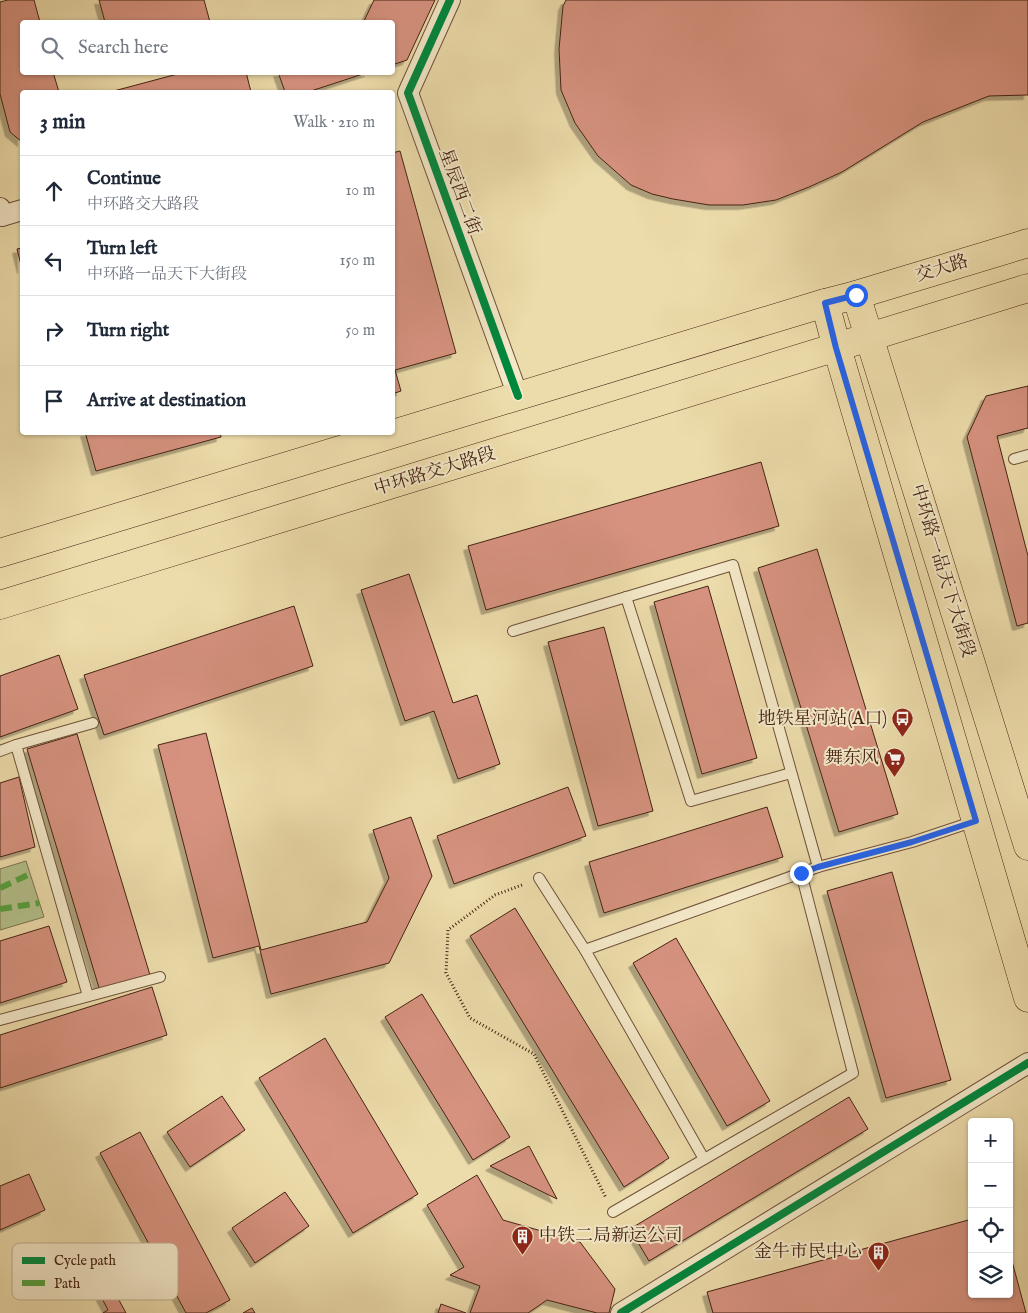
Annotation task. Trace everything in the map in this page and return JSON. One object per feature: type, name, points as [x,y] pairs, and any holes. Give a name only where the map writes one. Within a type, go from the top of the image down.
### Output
[{"type":"main road","name":"交大路","points":[[856,295],[1028,243]]},
{"type":"main road","points":[[869,337],[1028,288]]},
{"type":"main road","points":[[395,433],[856,295]]},
{"type":"main road","name":"中环路一品天下大街段","points":[[856,295],[1028,846]]},
{"type":"main road","points":[[825,303],[836,348],[1028,998]]},
{"type":"main road","name":"中环路交大路段","points":[[0,606],[869,337]]},
{"type":"main road","points":[[0,553],[389,435]]},
{"type":"street","name":"星辰西二街","points":[[450,0],[400,95],[518,396]]},
{"type":"street","points":[[1,212],[20,210]]},
{"type":"street","points":[[621,1313],[1028,1063]]},
{"type":"lane","points":[[1014,459],[1028,455]]},
{"type":"lane","points":[[513,631],[733,565],[818,867]]},
{"type":"lane","points":[[626,597],[691,800],[791,773]]},
{"type":"lane","points":[[0,750],[93,723]]},
{"type":"lane","points":[[16,745],[88,996]]},
{"type":"lane","points":[[585,950],[818,867],[912,842],[976,821]]},
{"type":"lane","points":[[613,1212],[853,1073],[801,873]]},
{"type":"lane","points":[[539,878],[585,950],[704,1160]]},
{"type":"lane","points":[[0,1020],[160,977]]},
{"type":"path","points":[[539,878],[495,895],[448,930],[446,973],[470,1018],[534,1054],[613,1212]]},
{"type":"green space","points":[[26,861],[44,917],[0,930],[0,869]]},
{"type":"building","points":[[8,0],[34,0],[39,20],[20,20],[20,75],[54,75],[58,90],[20,90],[20,140],[10,132],[0,94],[0,2]]},
{"type":"building","points":[[99,0],[204,0],[209,20],[104,20]]},
{"type":"building","points":[[374,0],[435,0],[407,60],[395,64],[395,20],[364,20]]},
{"type":"building","points":[[566,0],[1028,0],[1028,95],[989,96],[923,122],[842,172],[776,200],[743,205],[709,205],[673,199],[652,194],[631,185],[598,156],[575,123],[561,90],[559,49],[563,6]]},
{"type":"building","points":[[174,75],[247,75],[250,90],[118,90]]},
{"type":"building","points":[[279,75],[360,75],[314,90],[284,90]]},
{"type":"building","points":[[400,151],[456,353],[395,370],[395,152]]},
{"type":"building","points":[[20,248],[20,261],[17,249]]},
{"type":"building","points":[[395,370],[401,391],[395,393]]},
{"type":"building","points":[[1028,386],[1028,428],[997,436],[1028,556],[1028,623],[1017,626],[967,437],[986,396]]},
{"type":"building","points":[[86,435],[221,435],[221,437],[96,471]]},
{"type":"building","points":[[761,462],[779,526],[486,610],[468,546]]},
{"type":"building","points":[[817,549],[898,814],[839,832],[758,568]]},
{"type":"building","points":[[409,574],[453,703],[477,695],[500,764],[458,779],[434,711],[405,721],[361,590]]},
{"type":"building","points":[[708,586],[757,758],[702,774],[654,602]]},
{"type":"building","points":[[294,606],[313,666],[104,735],[84,675]]},
{"type":"building","points":[[604,627],[653,811],[598,826],[548,642]]},
{"type":"building","points":[[59,655],[78,709],[0,737],[0,676]]},
{"type":"building","points":[[206,733],[261,950],[367,922],[389,878],[373,830],[411,817],[432,876],[389,963],[271,994],[259,946],[213,958],[158,745]]},
{"type":"building","points":[[77,734],[150,975],[100,991],[27,749]]},
{"type":"building","points":[[19,777],[35,847],[0,857],[0,783]]},
{"type":"building","points":[[568,787],[586,836],[454,884],[437,836]]},
{"type":"building","points":[[767,807],[783,857],[604,913],[589,862]]},
{"type":"building","points":[[892,872],[951,1080],[886,1098],[827,891]]},
{"type":"building","points":[[515,908],[669,1158],[624,1187],[470,936]]},
{"type":"building","points":[[49,926],[67,982],[0,1003],[0,941]]},
{"type":"building","points":[[676,938],[770,1101],[727,1126],[633,963]]},
{"type":"building","points":[[152,987],[167,1035],[0,1088],[0,1035]]},
{"type":"building","points":[[422,994],[510,1137],[473,1160],[385,1017]]},
{"type":"building","points":[[325,1038],[418,1194],[353,1233],[259,1078]]},
{"type":"building","points":[[222,1096],[245,1130],[190,1167],[167,1132]]},
{"type":"building","points":[[849,1097],[868,1129],[649,1261],[630,1229]]},
{"type":"building","points":[[140,1132],[230,1300],[206,1313],[186,1313],[178,1298],[178,1243],[148,1243],[100,1153]]},
{"type":"building","points":[[529,1146],[557,1199],[490,1166]]},
{"type":"building","points":[[29,1174],[45,1210],[0,1230],[0,1186]]},
{"type":"building","name":"中铁二局新运公司","points":[[477,1175],[503,1220],[580,1242],[615,1289],[609,1313],[597,1313],[547,1300],[528,1313],[470,1313],[480,1286],[450,1275],[464,1267],[427,1205]]},
{"type":"building","points":[[285,1192],[309,1226],[255,1263],[232,1228]]},
{"type":"building","name":"金牛市民中心","points":[[968,1220],[968,1298],[1013,1298],[1013,1265],[1026,1313],[713,1313],[707,1292]]},
{"type":"building","points":[[103,1300],[119,1300],[126,1313],[103,1313],[108,1310]]},
{"type":"building","points":[[441,1304],[466,1313],[438,1313]]},
{"type":"building","points":[[252,1308],[255,1313],[243,1313]]},
{"type":"marked path","points":[[0,888],[30,874]]},
{"type":"marked path","points":[[0,909],[39,903]]},
{"type":"cycle path","points":[[450,0],[408,93],[518,396]]},
{"type":"cycle path","points":[[621,1313],[1028,1063]]},
{"type":"place","name":"地铁星河站(A口)","points":[[903,738]]},
{"type":"place","name":"舞东风","points":[[895,777]]},
{"type":"place","name":"中铁二局新运公司","points":[[523,1255]]},
{"type":"place","name":"金牛市民中心","points":[[878,1271]]},
{"type":"route","points":[[801,873],[912,842],[976,821],[836,348],[825,303],[856,295]]}]
